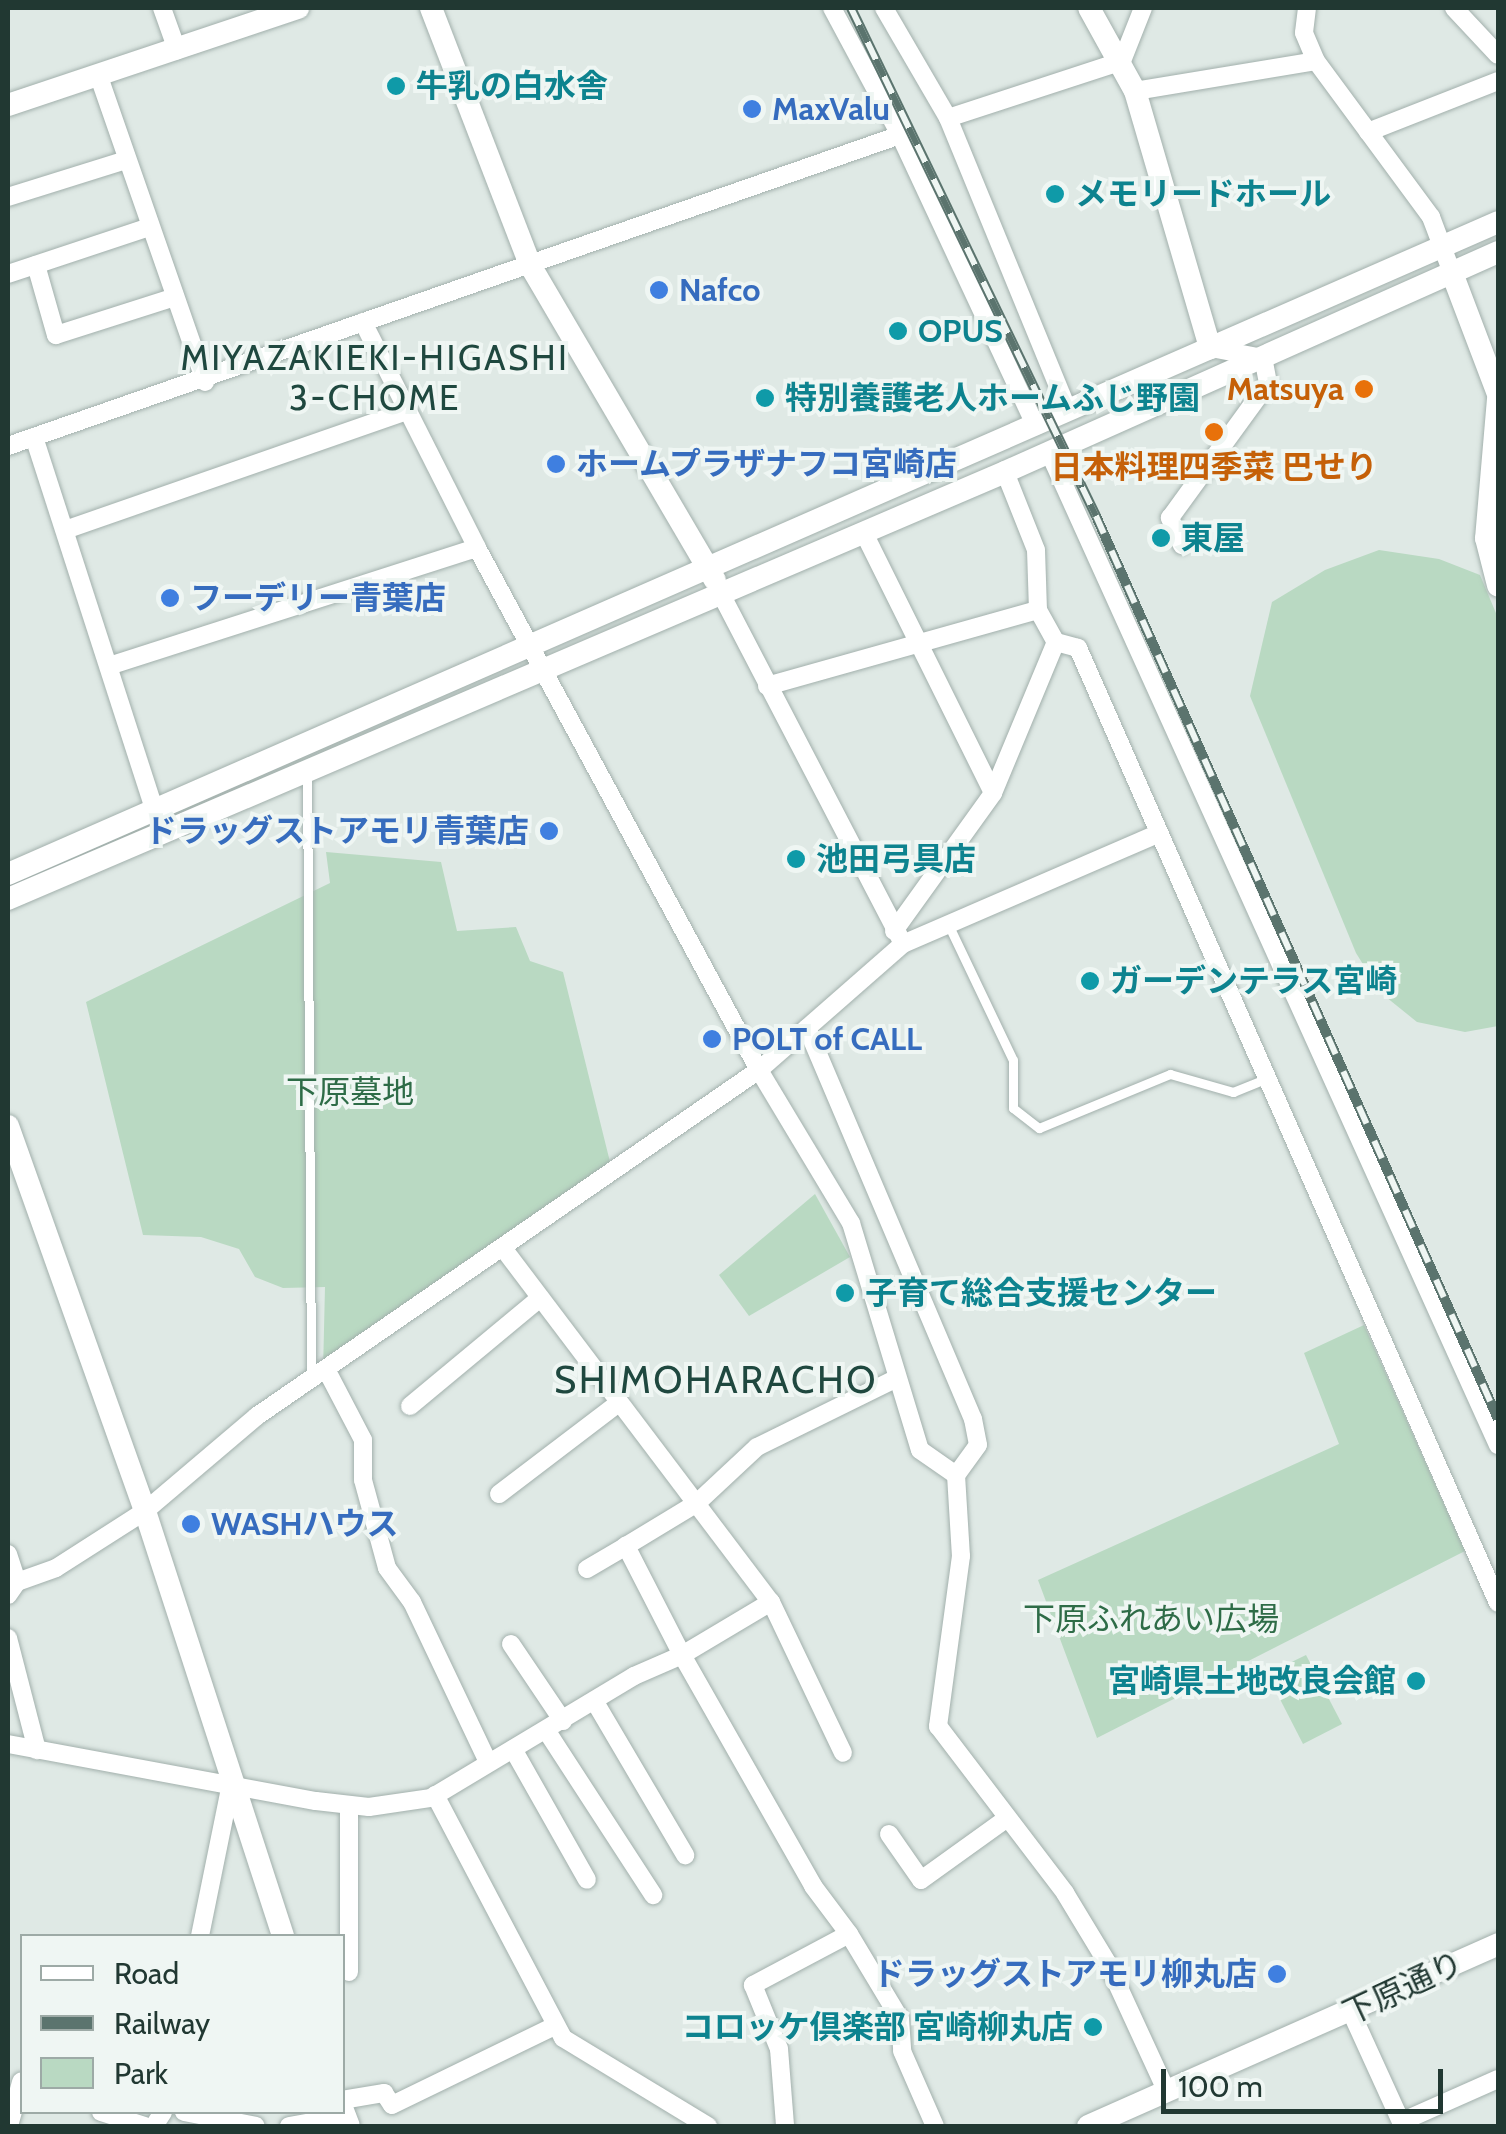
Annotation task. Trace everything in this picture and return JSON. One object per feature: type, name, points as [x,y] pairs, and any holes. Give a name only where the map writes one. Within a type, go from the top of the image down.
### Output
[{"type":"street","points":[[162,8],[177,50]]},
{"type":"street","points":[[8,105],[298,8]]},
{"type":"street","points":[[431,8],[530,265],[711,570],[898,937]]},
{"type":"street","points":[[832,8],[900,135],[1036,426]]},
{"type":"street","points":[[884,8],[948,118],[1068,410]]},
{"type":"street","points":[[1089,8],[1122,61],[1135,91],[1210,348]]},
{"type":"street","points":[[1122,61],[1143,8]]},
{"type":"street","points":[[1307,8],[1304,33],[1316,61],[1431,218],[1480,333],[1498,397],[1486,538],[1498,585]]},
{"type":"street","points":[[1454,8],[1498,55]]},
{"type":"street","points":[[948,118],[1122,61]]},
{"type":"street","points":[[1135,91],[1316,61]]},
{"type":"street","points":[[98,74],[205,382]]},
{"type":"street","points":[[1368,132],[1498,81]]},
{"type":"street","points":[[8,446],[205,382],[363,322],[900,135]]},
{"type":"street","points":[[8,197],[126,160]]},
{"type":"street","points":[[8,874],[711,570],[1498,222]]},
{"type":"street","points":[[8,274],[149,227]]},
{"type":"street","points":[[8,899],[864,533],[1498,252]]},
{"type":"street","points":[[36,265],[56,335],[176,296]]},
{"type":"street","points":[[363,322],[477,548],[547,668],[760,1070],[850,1223],[920,1450],[956,1476]]},
{"type":"street","points":[[1210,348],[1263,358]]},
{"type":"street","points":[[1182,545],[1170,518],[1268,383],[1263,358]]},
{"type":"street","points":[[64,530],[407,410]]},
{"type":"street","points":[[34,438],[112,666],[154,809]]},
{"type":"street","points":[[1049,452],[1498,1445]]},
{"type":"street","points":[[1004,472],[1036,550],[1038,610],[1056,642],[1078,648],[1498,1603]]},
{"type":"street","points":[[864,533],[923,642],[992,793]]},
{"type":"street","points":[[112,666],[477,548]]},
{"type":"street","points":[[767,686],[1038,610]]},
{"type":"street","points":[[8,1554],[12,1589],[56,1568],[145,1511],[256,1416],[327,1371],[760,1070],[898,937],[992,793],[1056,642]]},
{"type":"street","points":[[898,937],[948,924],[1160,833]]},
{"type":"street","points":[[807,1028],[973,1419],[978,1445],[956,1476],[961,1556],[938,1726],[1065,1893],[1108,1964],[1167,2092]]},
{"type":"street","points":[[8,1126],[15,1175],[145,1511],[231,1784],[283,1934]]},
{"type":"street","points":[[503,1248],[617,1404],[772,1602],[842,1752]]},
{"type":"street","points":[[410,1406],[540,1298]]},
{"type":"street","points":[[327,1371],[363,1440],[363,1480],[387,1568],[412,1602],[488,1762]]},
{"type":"street","points":[[587,1569],[697,1503],[757,1447],[895,1379]]},
{"type":"street","points":[[499,1494],[617,1404]]},
{"type":"street","points":[[626,1546],[682,1655],[813,1886],[849,1934],[900,2019],[902,2051],[935,2126]]},
{"type":"street","points":[[8,1744],[348,1805],[436,1795],[772,1602]]},
{"type":"street","points":[[8,1638],[37,1750]]},
{"type":"street","points":[[511,1644],[563,1721]]},
{"type":"street","points":[[595,1702],[685,1855]]},
{"type":"street","points":[[546,1730],[653,1894]]},
{"type":"street","points":[[512,1748],[587,1880]]},
{"type":"street","points":[[200,1934],[231,1784]]},
{"type":"street","points":[[436,1795],[555,2026],[574,2050],[708,2126]]},
{"type":"street","points":[[348,1805],[349,1972]]},
{"type":"street","points":[[888,1834],[921,1880],[1006,1819]]},
{"type":"street","points":[[786,2126],[779,2049],[753,1985],[849,1934]]},
{"type":"street","name":"下原通り","points":[[1088,2126],[1498,1944]]},
{"type":"street","points":[[1351,2012],[1402,2124],[1498,2079]]},
{"type":"street","points":[[345,2112],[384,2093],[392,2106],[555,2026]]},
{"type":"street","points":[[8,2126],[17,2080]]},
{"type":"street","points":[[107,2114],[145,2126]]},
{"type":"street","points":[[194,2114],[256,2126]]},
{"type":"street","points":[[289,2126],[316,2124],[339,2114]]},
{"type":"lane","points":[[307,770],[314,1365],[309,1383]]},
{"type":"lane","points":[[948,924],[1013,1060],[1013,1108],[1039,1128],[1170,1074],[1233,1092],[1268,1078]]},
{"type":"green space","points":[[1379,550],[1439,559],[1480,575],[1498,618],[1498,1026],[1465,1032],[1417,1022],[1381,993],[1356,953],[1250,696],[1272,602],[1325,570]]},
{"type":"green space","name":"下原墓地","points":[[326,852],[441,862],[457,931],[516,927],[530,961],[563,972],[612,1170],[323,1371],[325,1287],[283,1288],[255,1277],[239,1249],[201,1237],[143,1235],[86,1002],[330,883]]},
{"type":"green space","points":[[815,1194],[850,1257],[749,1316],[719,1275]]},
{"type":"green space","name":"下原ふれあい広場","points":[[1364,1325],[1465,1551],[1097,1738],[1038,1580],[1339,1444],[1304,1353]]},
{"type":"green space","points":[[1306,1655],[1342,1724],[1303,1744],[1267,1674]]},
{"type":"railway","points":[[851,8],[1096,516],[1498,1419]]},
{"type":"place","name":"牛乳の白水舎","points":[[396,86]]},
{"type":"place","name":"MaxValu","points":[[752,109]]},
{"type":"place","name":"メモリードホール","points":[[1055,194]]},
{"type":"place","name":"Nafco","points":[[659,290]]},
{"type":"place","name":"OPUS","points":[[898,331]]},
{"type":"place","name":"Matsuya","points":[[1364,389]]},
{"type":"place","name":"特別養護老人ホームふじ野園","points":[[765,398]]},
{"type":"place","name":"日本料理四季菜 巴せり","points":[[1214,432]]},
{"type":"place","name":"ホームプラザナフコ宮崎店","points":[[556,464]]},
{"type":"place","name":"東屋","points":[[1161,538]]},
{"type":"place","name":"フーデリー青葉店","points":[[170,598]]},
{"type":"place","name":"ドラッグストアモリ青葉店","points":[[549,831]]},
{"type":"place","name":"池田弓具店","points":[[796,859]]},
{"type":"place","name":"ガーデンテラス宮崎","points":[[1090,981]]},
{"type":"place","name":"POLT of CALL","points":[[712,1039]]},
{"type":"place","name":"子育て総合支援センター","points":[[845,1293]]},
{"type":"place","name":"WASHハウス","points":[[191,1524]]},
{"type":"place","name":"宮崎県土地改良会館","points":[[1416,1681]]},
{"type":"place","name":"ドラッグストアモリ柳丸店","points":[[1277,1974]]},
{"type":"place","name":"コロッケ倶楽部 宮崎柳丸店","points":[[1093,2027]]},
{"type":"district","name":"MIYAZAKIEKI-HIGASHI 3-CHOME","points":[[375,378]]},
{"type":"district","name":"SHIMOHARACHO","points":[[716,1380]]}]
